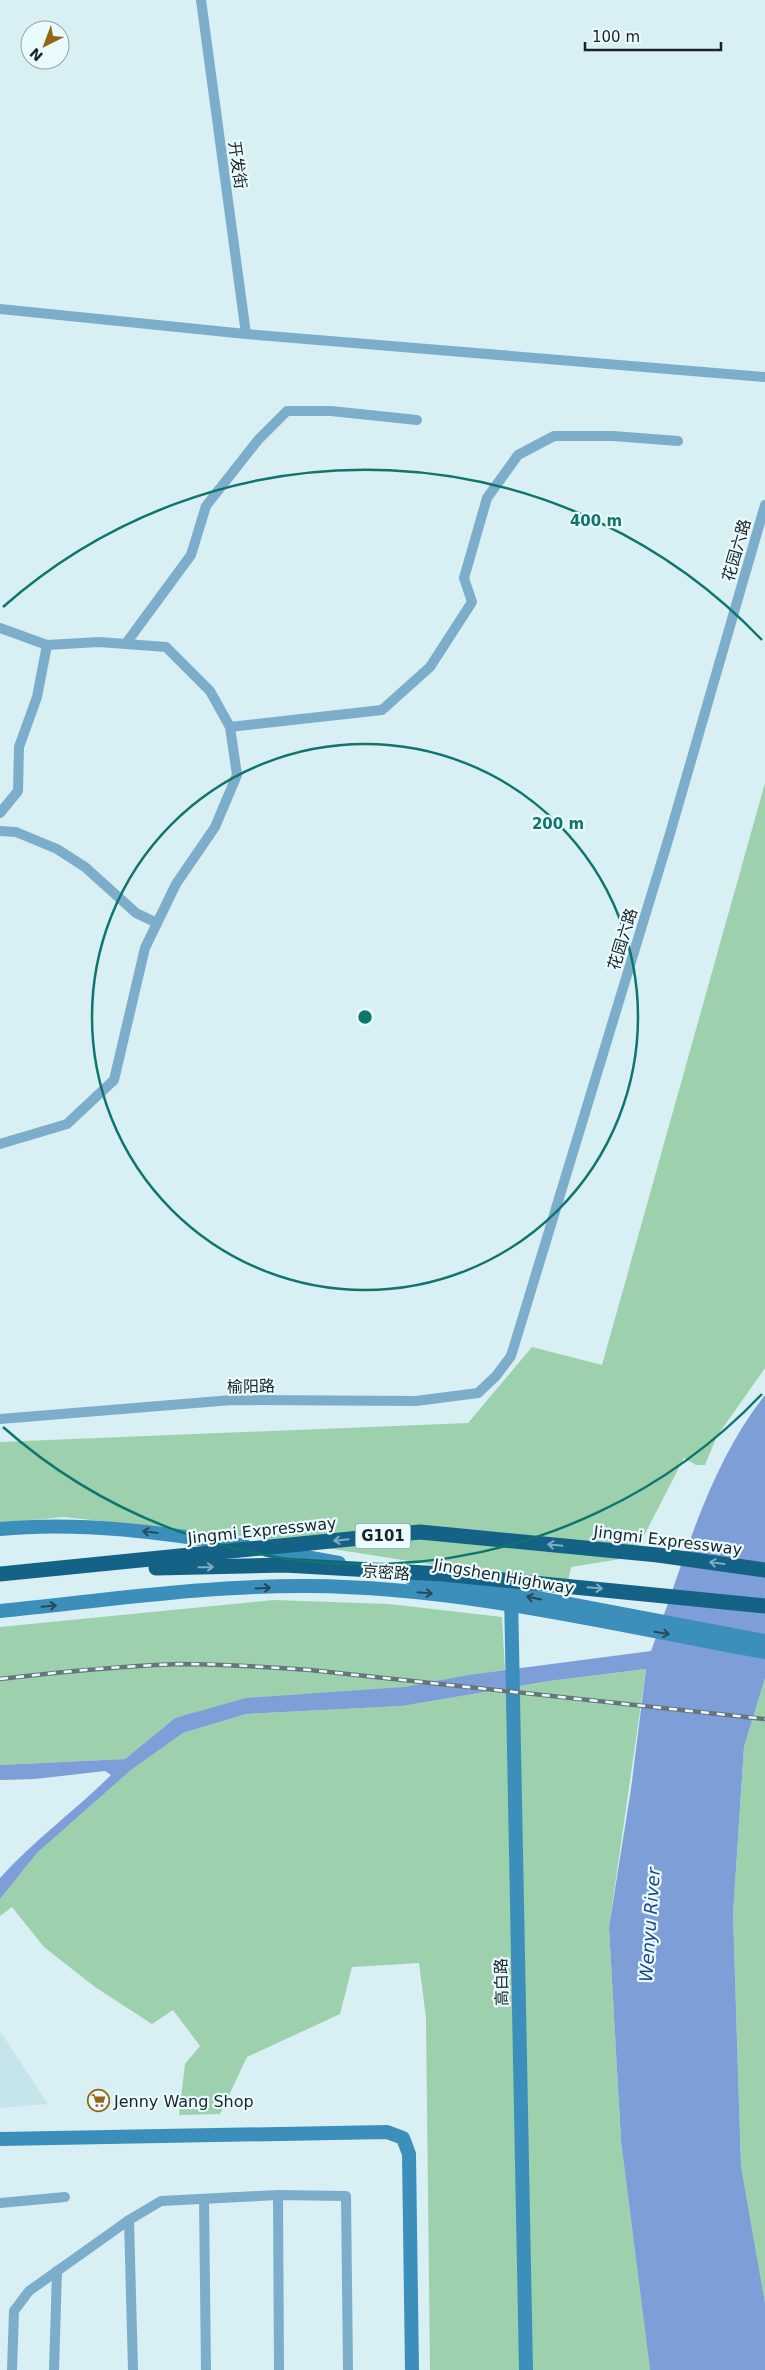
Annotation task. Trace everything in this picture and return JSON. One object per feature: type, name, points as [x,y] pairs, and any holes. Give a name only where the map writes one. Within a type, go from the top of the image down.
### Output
[{"type":"highway","name":"Jingmi Expressway","points":[[0,1574],[420,1532],[658,1555],[765,1570]]},
{"type":"highway","name":"Jingmi Expressway","points":[[0,1578],[135,1568],[284,1565],[443,1574],[765,1606]]},
{"type":"main road","name":"Jingshen Highway","points":[[0,1530],[20,1527],[127,1529],[303,1556],[615,1619]]},
{"type":"main road","name":"京密路","points":[[0,1610],[224,1590],[308,1586],[380,1589],[510,1599]]},
{"type":"main road","name":"高白路","points":[[510,1599],[526,2370]]},
{"type":"main road","points":[[615,1619],[765,1641]]},
{"type":"main road","name":"G101","points":[[615,1619],[765,1652]]},
{"type":"main road","points":[[0,2139],[387,2132],[404,2138],[409,2154],[412,2370]]},
{"type":"street","name":"开发街","points":[[201,0],[246,334]]},
{"type":"street","points":[[0,309],[246,334],[765,377]]},
{"type":"street","points":[[127,642],[192,555],[206,506],[258,440],[287,411],[331,411],[417,420]]},
{"type":"street","points":[[230,727],[382,710],[430,667],[472,602],[464,578],[487,498],[518,455],[554,436],[613,436],[678,441]]},
{"type":"street","name":"花园六路","points":[[496,1376],[511,1356],[669,837],[765,505]]},
{"type":"street","points":[[0,628],[47,645],[99,642],[166,647],[210,691],[230,727],[236,775],[215,827],[176,884],[145,948],[130,1019],[114,1080],[67,1124],[0,1144]]},
{"type":"street","points":[[0,813],[18,791],[19,747],[37,697],[47,645]]},
{"type":"street","points":[[0,831],[16,832],[57,849],[85,867],[136,913],[157,923]]},
{"type":"street","name":"榆阳路","points":[[0,1419],[232,1400],[416,1402],[478,1393],[496,1376]]},
{"type":"street","points":[[278,2195],[279,2370]]},
{"type":"street","points":[[12,2370],[14,2311],[29,2291],[129,2220],[161,2201],[278,2195],[346,2196],[348,2370]]},
{"type":"street","points":[[0,2202],[65,2197]]},
{"type":"street","points":[[204,2199],[206,2370]]},
{"type":"street","points":[[129,2220],[133,2370]]},
{"type":"street","points":[[54,2370],[57,2271]]},
{"type":"shaded area","points":[[0,2031],[48,2104],[0,2108]]},
{"type":"green space","points":[[765,783],[765,1368],[717,1436],[705,1465],[696,1465],[684,1458],[633,1557],[571,1567],[568,1582],[447,1567],[276,1540],[64,1517],[0,1523],[0,1442],[468,1423],[532,1347],[602,1365]]},
{"type":"green space","points":[[273,1600],[389,1604],[502,1617],[505,1670],[404,1687],[175,1718],[125,1759],[0,1765],[0,1627]]},
{"type":"green space","points":[[646,1669],[609,1927],[621,2141],[650,2370],[430,2370],[426,2018],[419,1963],[352,1967],[340,2014],[247,2057],[220,2114],[179,2115],[185,2064],[200,2046],[173,2010],[152,2024],[95,1987],[44,1947],[12,1907],[0,1916],[0,1899],[37,1853],[131,1770],[183,1733],[246,1714],[402,1706],[549,1681]]},
{"type":"green space","points":[[765,1678],[765,2303],[741,2166],[733,1914],[744,1747]]},
{"type":"water","name":"Wenyu River","points":[[765,1395],[765,1678],[744,1747],[733,1914],[741,2166],[765,2303],[765,2370],[650,2370],[621,2141],[609,1927],[631,1789],[646,1669],[549,1681],[402,1706],[246,1714],[183,1733],[131,1770],[37,1853],[0,1899],[0,1878],[111,1775],[105,1771],[35,1779],[0,1780],[0,1765],[125,1759],[175,1718],[246,1698],[404,1687],[469,1675],[651,1651],[698,1518],[712,1485],[745,1423]]},
{"type":"railway","points":[[0,1679],[157,1665],[245,1666],[310,1670],[765,1719]]},
{"type":"place","name":"Jenny Wang Shop","points":[[98,2101]]}]
